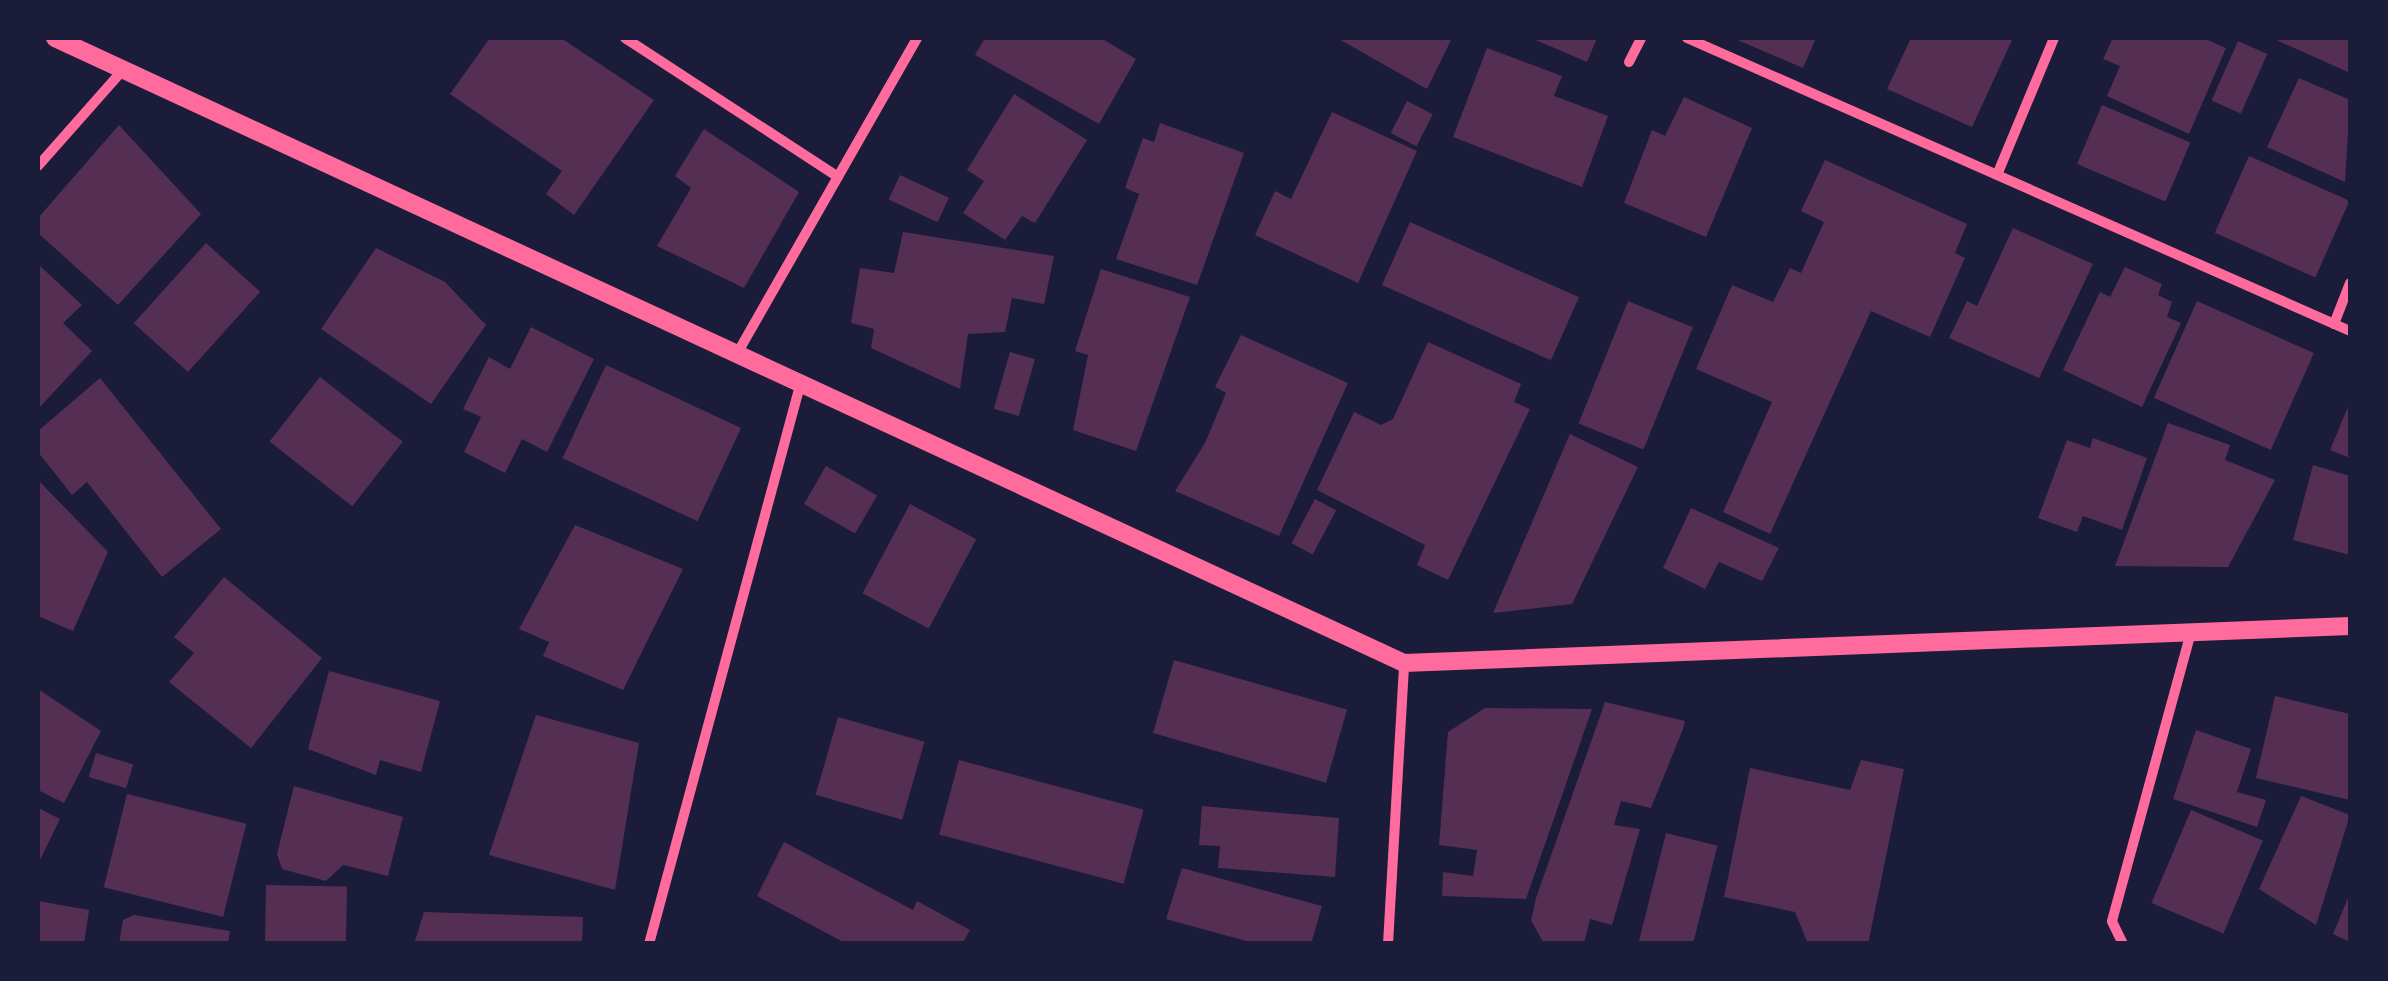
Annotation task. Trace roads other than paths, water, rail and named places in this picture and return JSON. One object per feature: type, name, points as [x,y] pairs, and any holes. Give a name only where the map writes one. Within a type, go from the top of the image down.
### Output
[{"type":"street","points":[[55,38],[1404,663],[2350,626]]},
{"type":"street","points":[[625,38],[838,176]]},
{"type":"street","points":[[738,352],[918,38]]},
{"type":"street","points":[[1629,62],[1641,38]]},
{"type":"street","points":[[1687,38],[2350,331]]},
{"type":"street","points":[[1996,175],[2054,38]]},
{"type":"street","points":[[38,166],[124,70]]},
{"type":"street","points":[[2334,324],[2350,283]]},
{"type":"street","points":[[649,944],[801,381]]},
{"type":"street","points":[[2124,944],[2112,921],[2191,632]]},
{"type":"street","points":[[1388,944],[1404,663]]}]
